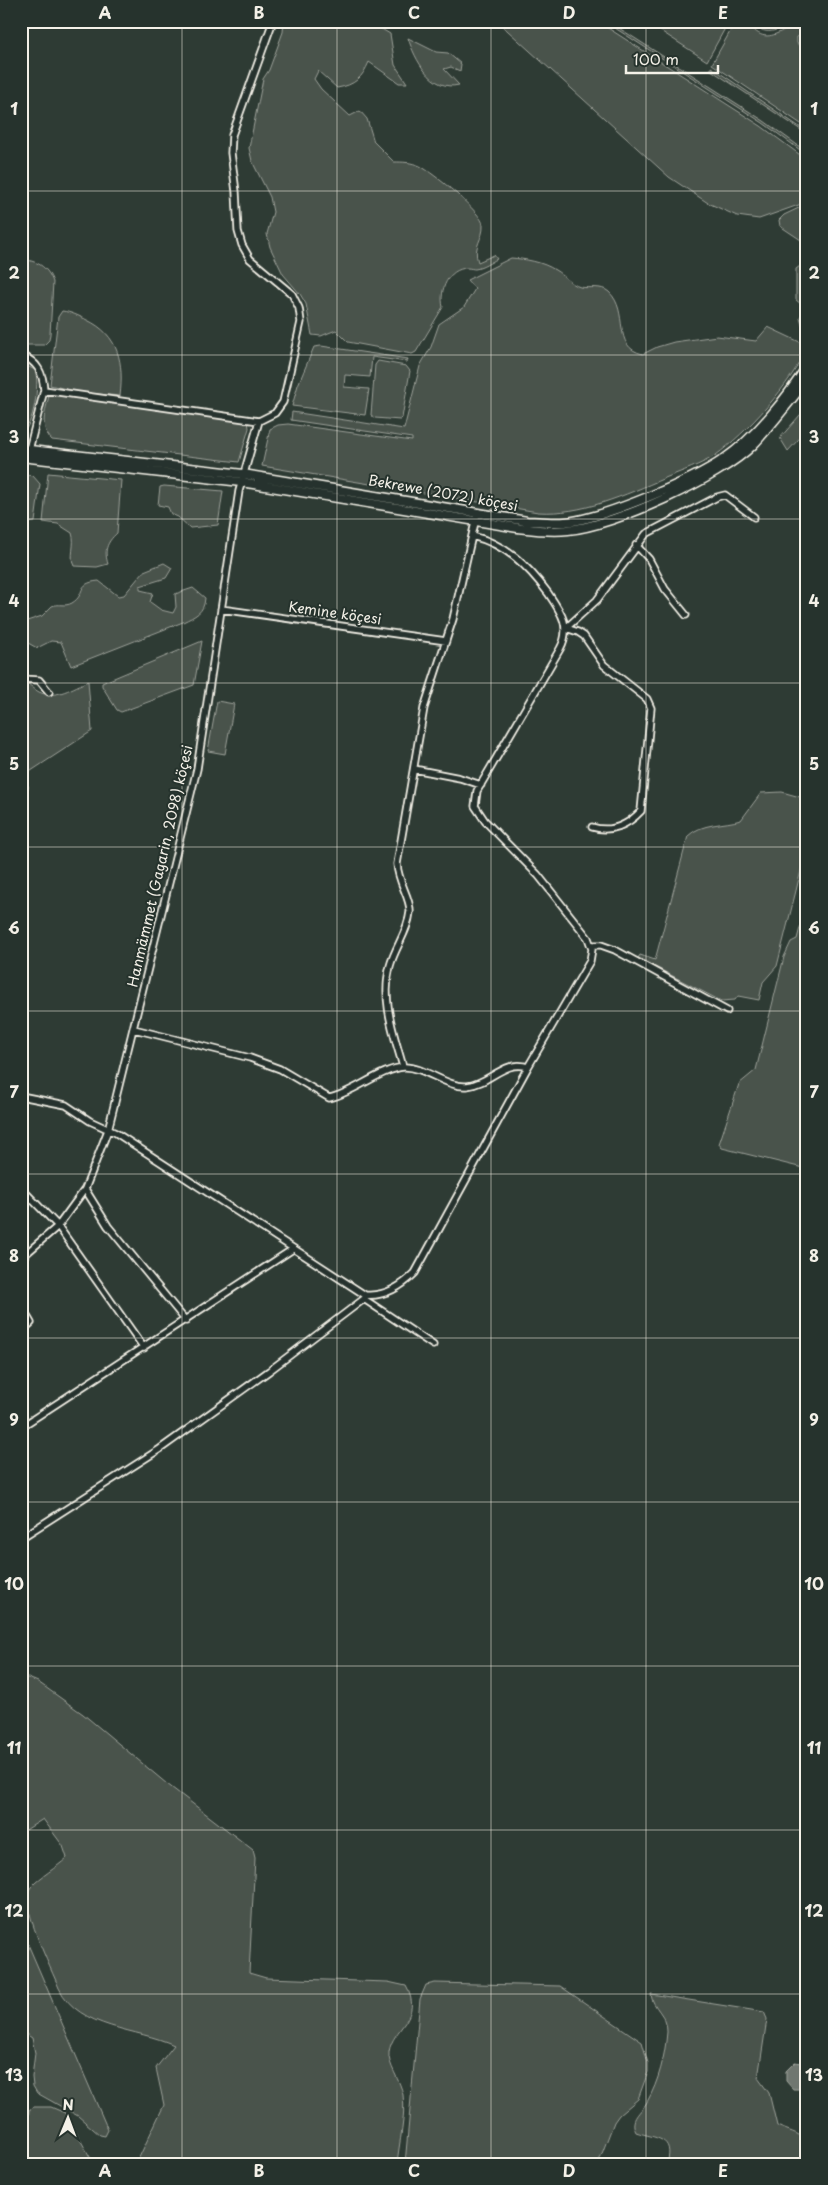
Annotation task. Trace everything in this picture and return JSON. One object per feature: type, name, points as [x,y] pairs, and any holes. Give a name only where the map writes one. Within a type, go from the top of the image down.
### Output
[{"type":"main road","name":"Bekrewe (2072) köçesi","points":[[25,450],[242,478],[546,522],[585,519],[641,499],[724,460],[748,440],[795,384],[807,366]]},
{"type":"main road","name":"Bekrewe (2072) köçesi","points":[[21,457],[242,478],[475,521],[547,531],[569,530],[587,527],[638,509],[704,479],[728,465],[752,445],[807,380]]},
{"type":"street","points":[[44,390],[259,421],[275,413],[283,402],[301,322],[299,308],[292,294],[250,259],[242,245],[238,231],[231,153],[232,135],[273,21]]},
{"type":"street","points":[[21,356],[32,360],[40,368],[44,390],[25,450]]},
{"type":"street","name":"Hanmämmet (Gagarin, 2098) köçesi","points":[[21,1258],[58,1226],[85,1190],[108,1130],[198,769],[242,478],[259,421]]},
{"type":"street","points":[[566,628],[598,600],[636,545],[646,534],[660,525],[721,496],[730,497],[754,517]]},
{"type":"street","points":[[403,1068],[390,1023],[386,986],[390,966],[410,915],[410,905],[398,878],[398,864],[424,708],[446,641],[477,511]]},
{"type":"street","points":[[21,1096],[66,1105],[108,1130],[293,1250],[366,1294],[383,1294],[409,1278],[421,1265],[528,1067],[590,960],[591,945],[538,875],[479,814],[474,806],[474,800],[481,785],[560,649],[566,628],[562,612],[524,563],[498,546],[472,536]]},
{"type":"street","points":[[636,545],[649,559],[665,589],[686,615]]},
{"type":"street","name":"Kemine köçesi","points":[[221,609],[446,641]]},
{"type":"street","points":[[566,628],[584,636],[604,665],[647,699],[651,708],[641,811],[617,828],[610,830],[592,827]]},
{"type":"street","points":[[21,679],[39,680],[49,692]]},
{"type":"street","points":[[414,769],[460,778],[481,785]]},
{"type":"street","points":[[591,945],[602,945],[615,950],[727,1010]]},
{"type":"street","points":[[134,1029],[250,1058],[280,1069],[324,1097],[334,1097],[358,1084],[403,1068],[463,1086],[483,1082],[510,1066],[520,1065],[528,1067]]},
{"type":"street","points":[[21,1188],[58,1226],[144,1348]]},
{"type":"street","points":[[85,1190],[108,1226],[186,1321]]},
{"type":"street","points":[[21,1427],[293,1250]]},
{"type":"street","points":[[21,1538],[160,1449],[269,1371],[364,1299],[433,1345]]},
{"type":"street","points":[[21,1306],[31,1323],[21,1332]]},
{"type":"shaded area","points":[[284,21],[370,22],[390,34],[395,65],[407,83],[399,83],[369,62],[357,80],[343,87],[337,88],[318,71],[314,79],[321,89],[350,116],[360,111],[367,119],[374,142],[394,162],[404,162],[420,166],[445,184],[466,203],[481,219],[483,225],[476,251],[478,262],[494,255],[497,259],[475,269],[460,269],[450,276],[442,294],[443,307],[416,352],[412,354],[348,342],[336,330],[321,336],[312,335],[306,304],[283,274],[270,247],[267,234],[273,212],[270,197],[252,161],[249,148],[263,79],[269,70],[283,32]]},
{"type":"shaded area","points":[[497,21],[597,21],[761,126],[807,160],[807,202],[759,219],[737,216],[708,203],[669,177]]},
{"type":"shaded area","points":[[604,21],[608,21],[764,121],[807,152],[807,155],[763,123]]},
{"type":"shaded area","points":[[645,21],[729,21],[707,61]]},
{"type":"shaded area","points":[[736,21],[747,21],[755,31],[762,35],[770,36],[799,23],[807,22],[807,32],[797,37],[797,43],[800,47],[807,47],[807,128],[712,64]]},
{"type":"shaded area","points":[[751,21],[793,21],[777,30],[766,31],[761,30]]},
{"type":"shaded area","points":[[408,38],[436,52],[448,53],[461,64],[460,71],[451,67],[444,69],[459,85],[449,86],[440,84],[432,79],[420,64]]},
{"type":"shaded area","points":[[711,67],[807,132],[807,134],[711,70]]},
{"type":"shaded area","points":[[807,204],[807,244],[780,226],[779,220],[784,215]]},
{"type":"shaded area","points":[[511,258],[528,260],[550,267],[580,287],[599,288],[609,292],[619,309],[627,344],[633,350],[643,354],[674,342],[717,336],[756,341],[768,327],[804,344],[806,338],[800,317],[806,308],[796,300],[796,269],[807,261],[809,320],[806,348],[791,376],[780,391],[741,434],[716,455],[698,465],[634,491],[587,507],[554,512],[538,512],[262,466],[270,429],[278,425],[288,424],[412,441],[412,438],[291,420],[292,412],[404,429],[420,366],[431,347],[439,324],[464,307],[475,289],[467,280]]},
{"type":"shaded area","points":[[21,259],[41,265],[51,276],[53,282],[50,334],[49,340],[44,345],[21,345]]},
{"type":"shaded area","points":[[62,311],[69,312],[98,326],[113,342],[120,361],[120,396],[78,392],[50,385],[58,317]]},
{"type":"shaded area","points":[[321,346],[408,359],[407,362],[372,357],[370,377],[345,375],[344,387],[369,389],[365,415],[292,406],[298,385],[314,347]]},
{"type":"shaded area","points":[[378,361],[406,366],[410,371],[402,418],[400,420],[375,418],[371,415],[375,365]]},
{"type":"shaded area","points":[[21,363],[35,370],[37,384],[32,414],[26,429],[21,434]]},
{"type":"shaded area","points":[[49,396],[248,421],[249,428],[239,462],[52,440],[45,430],[44,419]]},
{"type":"shaded area","points":[[807,407],[807,430],[788,451],[780,438]]},
{"type":"shaded area","points":[[48,473],[121,480],[117,533],[110,540],[107,547],[108,564],[97,567],[74,566],[72,559],[72,533],[58,524],[43,522]]},
{"type":"shaded area","points":[[21,474],[33,476],[40,484],[35,522],[21,524]]},
{"type":"shaded area","points":[[160,487],[223,491],[218,525],[190,528],[178,517],[171,514],[168,507],[158,505]]},
{"type":"shaded area","points":[[164,563],[172,568],[166,578],[140,586],[140,590],[153,593],[150,602],[161,610],[173,613],[176,607],[175,594],[193,588],[205,598],[201,611],[191,618],[71,666],[61,642],[51,641],[37,648],[21,639],[21,627],[27,621],[42,616],[52,606],[72,603],[87,584],[99,581],[118,596],[124,595],[144,571]]},
{"type":"shaded area","points":[[202,641],[194,685],[121,712],[117,710],[102,686],[102,683]]},
{"type":"shaded area","points":[[88,681],[92,731],[31,771],[21,770],[21,684],[27,683],[45,694],[58,694]]},
{"type":"shaded area","points":[[217,701],[234,704],[225,754],[208,751]]},
{"type":"shaded area","points":[[782,792],[807,799],[807,847],[777,966],[763,982],[759,1000],[738,996],[735,1000],[721,1001],[638,958],[640,955],[655,960],[688,836],[699,829],[741,820],[761,793]]},
{"type":"shaded area","points":[[807,902],[807,1169],[722,1148],[719,1144],[739,1084],[756,1070],[784,957],[791,942],[797,939]]},
{"type":"shaded area","points":[[21,1678],[28,1678],[38,1682],[83,1714],[167,1784],[253,1850],[255,1858],[249,1973],[266,1978],[388,1982],[406,1986],[411,1997],[409,2015],[395,2036],[389,2052],[390,2062],[402,2090],[404,2103],[397,2164],[136,2164],[164,2105],[156,2068],[174,2045],[160,2039],[110,2026],[80,2012],[68,2002],[59,1988],[43,1952],[28,1907],[28,1895],[35,1883],[67,1858],[63,1846],[43,1819],[21,1833]]},
{"type":"shaded area","points":[[21,1928],[108,2130],[105,2136],[100,2135],[78,2116],[37,2093],[33,2086],[32,2077],[35,2053],[32,2038],[21,2031]]},
{"type":"shaded area","points":[[435,1983],[560,1986],[642,2042],[648,2063],[648,2072],[638,2099],[619,2115],[614,2122],[598,2164],[405,2164],[420,1999],[426,1985]]},
{"type":"shaded area","points":[[651,1994],[764,2012],[767,2019],[758,2078],[769,2093],[777,2126],[802,2137],[806,2146],[807,2164],[667,2164],[669,2155],[666,2143],[657,2138],[636,2132],[634,2127],[635,2119],[647,2102],[661,2068],[667,2032],[663,2016],[654,2003]]},
{"type":"shaded area","points":[[795,2062],[807,2064],[807,2089],[793,2089],[786,2081],[786,2071]]},
{"type":"shaded area","points":[[34,2107],[51,2107],[65,2113],[94,2164],[24,2164],[29,2110]]}]
